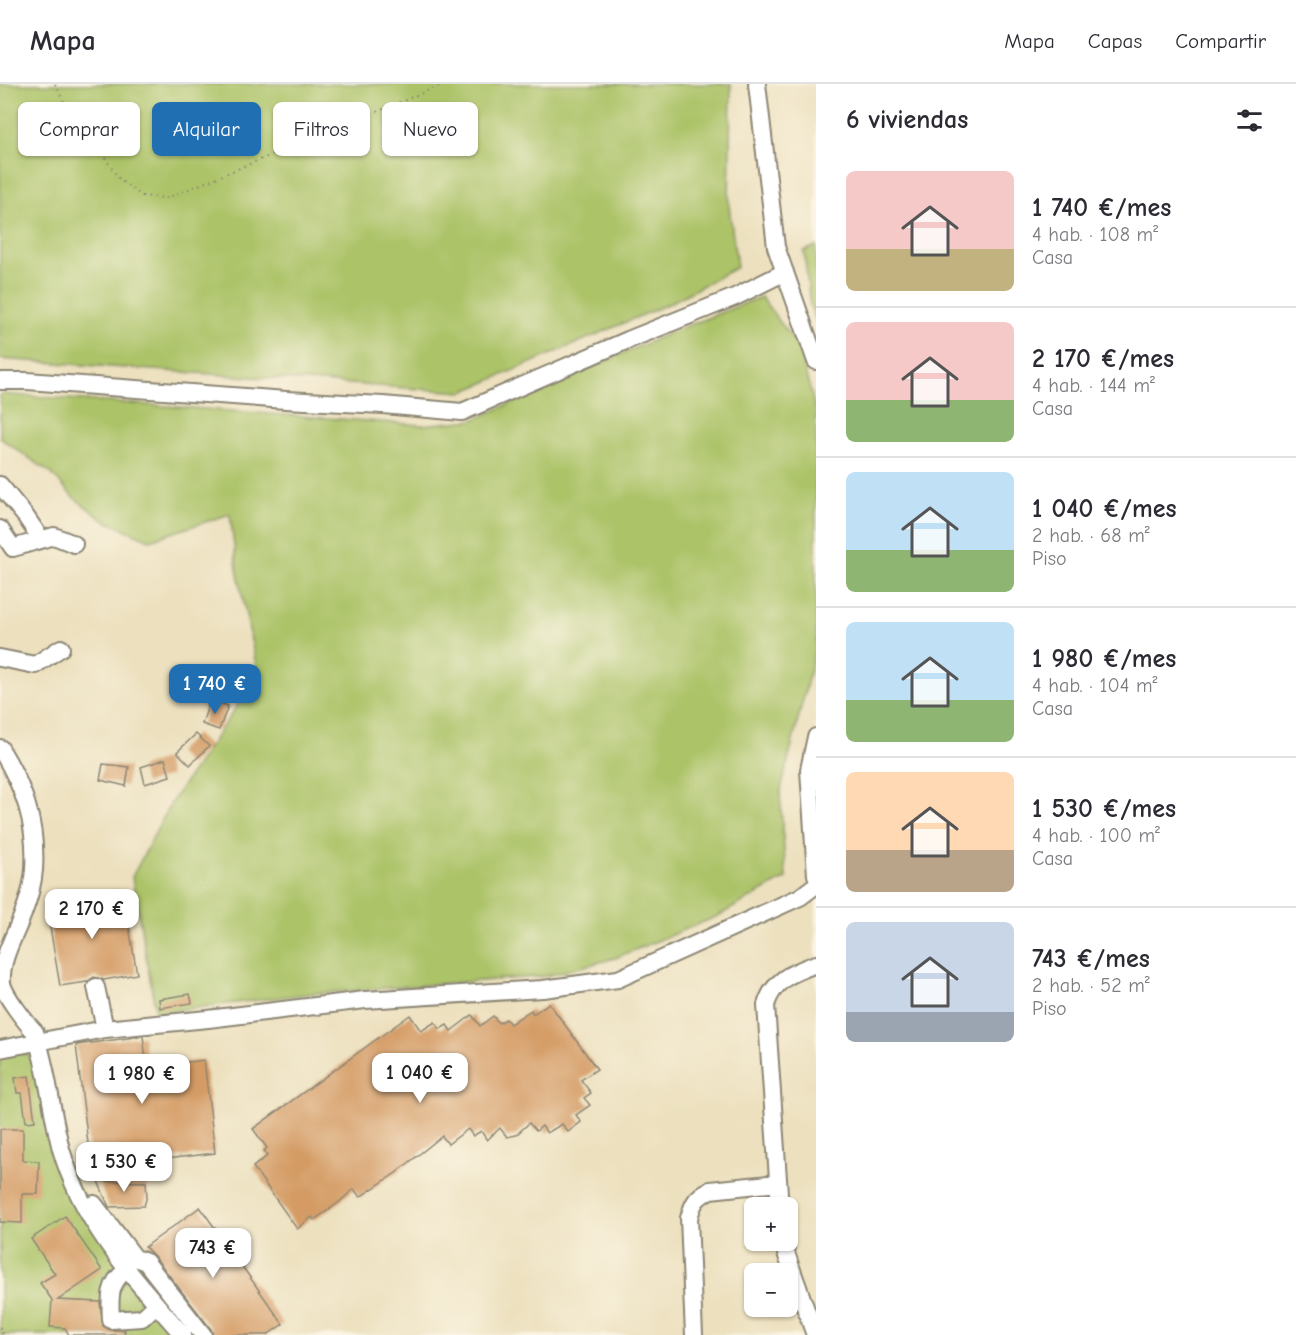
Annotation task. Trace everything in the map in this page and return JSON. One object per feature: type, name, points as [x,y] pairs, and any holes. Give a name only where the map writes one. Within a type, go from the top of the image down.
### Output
[{"type":"lane","points":[[758,84],[776,247],[816,361]]},
{"type":"lane","points":[[0,381],[27,381],[462,412],[628,340],[735,297],[785,272]]},
{"type":"lane","points":[[0,485],[41,539]]},
{"type":"lane","points":[[0,529],[13,548],[54,537],[74,544]]},
{"type":"lane","points":[[0,658],[36,665],[61,648]]},
{"type":"lane","points":[[816,737],[809,770],[816,874]]},
{"type":"lane","points":[[0,748],[15,773],[32,818],[34,871],[23,913],[2,962],[2,985],[25,1021],[36,1032],[51,1108],[62,1149],[83,1205],[126,1271],[183,1335]]},
{"type":"lane","points":[[0,1049],[105,1029],[365,1000],[543,989],[618,979],[800,897],[816,885]]},
{"type":"lane","points":[[779,1197],[766,1005],[770,993],[779,981],[816,964]]},
{"type":"lane","points":[[96,987],[105,1029]]},
{"type":"lane","points":[[694,1335],[689,1218],[693,1203],[700,1195],[710,1190],[778,1183]]},
{"type":"lane","points":[[74,1184],[93,1203],[135,1257],[146,1262],[202,1335]]},
{"type":"lane","points":[[786,1251],[815,1335]]},
{"type":"lane","points":[[126,1271],[118,1276],[110,1295],[111,1320],[142,1318],[156,1305]]},
{"type":"path","points":[[55,84],[79,132],[105,158],[120,180],[142,196],[167,198],[444,84]]},
{"type":"path","points":[[0,1327],[3,1335]]},
{"type":"green space","points":[[0,84],[731,84],[729,206],[737,267],[668,304],[463,392],[0,359]]},
{"type":"green space","points":[[816,246],[816,321],[810,305],[804,251]]},
{"type":"green space","points":[[761,297],[798,346],[816,411],[816,646],[780,794],[786,878],[718,916],[615,958],[547,976],[307,994],[156,1013],[132,877],[171,803],[258,675],[237,569],[230,514],[150,540],[103,520],[72,496],[51,473],[0,438],[0,394],[422,425],[473,420],[674,331]]},
{"type":"green space","points":[[8,1051],[33,1056],[54,1152],[174,1335],[0,1335],[0,1053]]},
{"type":"building","points":[[210,699],[228,706],[219,730],[202,724]]},
{"type":"building","points":[[196,734],[209,746],[190,765],[177,752]]},
{"type":"building","points":[[165,759],[170,776],[145,784],[141,767]]},
{"type":"building","points":[[103,764],[129,767],[126,786],[100,780]]},
{"type":"building","points":[[114,891],[123,891],[137,974],[104,980],[94,977],[87,982],[60,986],[46,904],[55,903],[55,906],[115,896]]},
{"type":"building","points":[[190,994],[192,1003],[160,1008],[159,999]]},
{"type":"building","points":[[549,1003],[597,1069],[581,1080],[591,1093],[584,1098],[590,1105],[576,1115],[581,1122],[568,1132],[562,1124],[547,1133],[542,1126],[536,1131],[529,1123],[516,1135],[507,1137],[500,1128],[487,1140],[481,1131],[473,1136],[468,1129],[448,1144],[442,1136],[396,1173],[360,1197],[354,1189],[337,1204],[314,1220],[312,1217],[297,1229],[253,1167],[267,1156],[264,1151],[267,1148],[253,1129],[410,1015],[421,1031],[435,1022],[440,1029],[447,1025],[451,1031],[472,1015],[480,1026],[493,1016],[499,1023],[506,1019],[510,1024],[531,1010],[533,1014]]},
{"type":"building","points":[[143,1036],[147,1067],[204,1060],[215,1153],[91,1168],[76,1045]]},
{"type":"building","points":[[29,1076],[35,1121],[26,1122],[22,1093],[17,1093],[15,1078]]},
{"type":"building","points":[[0,1129],[23,1129],[23,1160],[39,1161],[38,1194],[22,1194],[22,1223],[0,1222]]},
{"type":"building","points":[[98,1181],[146,1182],[147,1196],[144,1206],[109,1207]]},
{"type":"building","points":[[200,1207],[283,1324],[267,1335],[213,1335],[211,1329],[145,1247]]},
{"type":"building","points":[[65,1216],[102,1270],[58,1300],[100,1302],[103,1326],[111,1330],[125,1330],[124,1335],[69,1335],[65,1328],[50,1327],[52,1300],[40,1283],[55,1274],[31,1239]]}]
